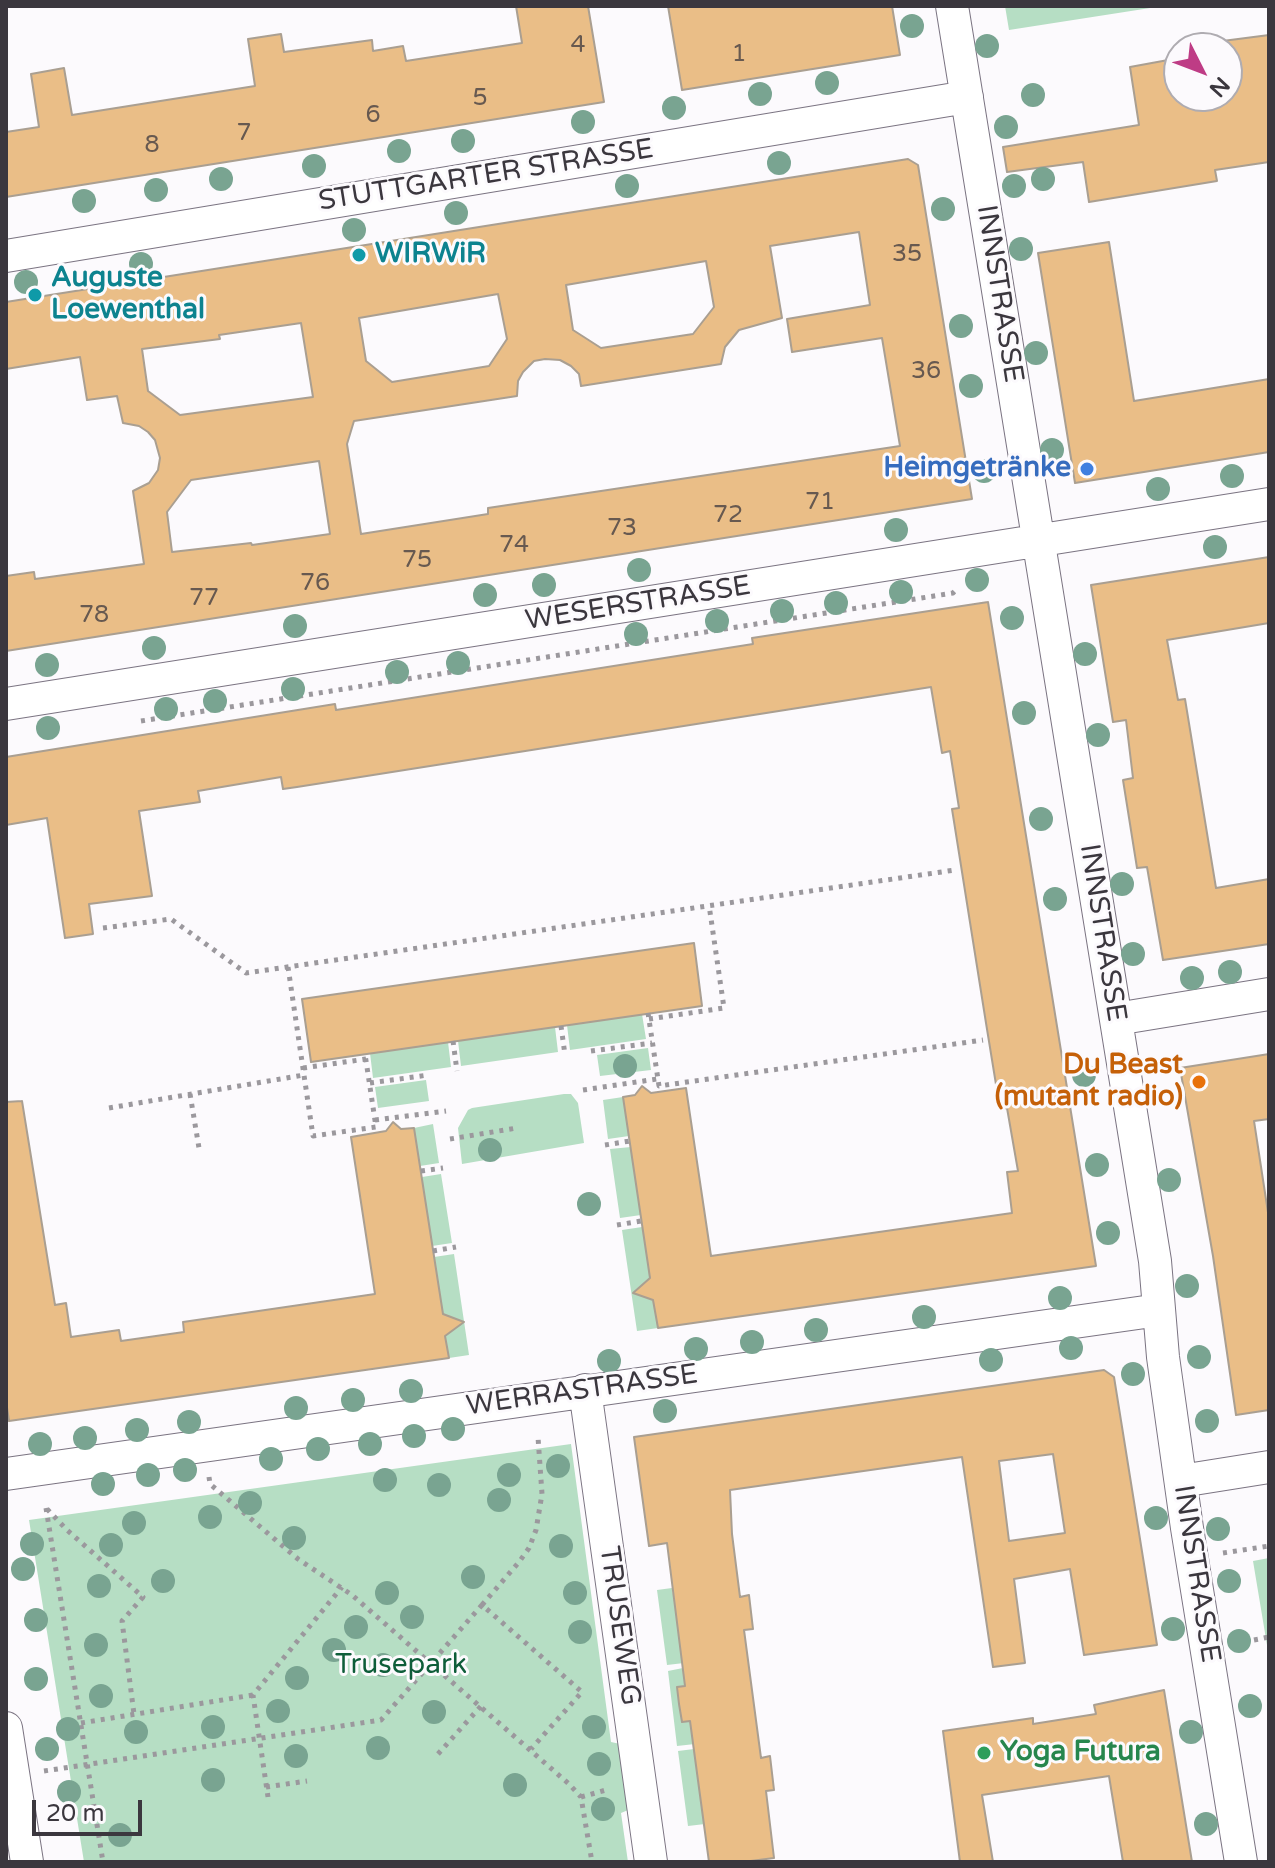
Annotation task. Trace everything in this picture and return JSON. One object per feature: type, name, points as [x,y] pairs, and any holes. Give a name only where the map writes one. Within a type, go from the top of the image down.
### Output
[{"type":"street","name":"INNSTRASSE","points":[[952,6],[1155,1261],[1163,1357],[1241,1862]]},
{"type":"street","name":"STUTTGARTER STRASSE","points":[[6,256],[967,97]]},
{"type":"street","name":"WESERSTRASSE","points":[[6,704],[1269,504]]},
{"type":"street","points":[[1116,1019],[1269,994]]},
{"type":"street","name":"WERRASTRASSE","points":[[6,1474],[1159,1310]]},
{"type":"street","name":"TRUSEWEG","points":[[585,1390],[651,1862]]},
{"type":"street","points":[[1181,1481],[1269,1467]]},
{"type":"street","points":[[6,1728],[27,1862]]},
{"type":"path","points":[[103,928],[171,919],[246,973],[955,870]]},
{"type":"path","points":[[709,905],[724,1008],[648,1016],[659,1086],[983,1040]]},
{"type":"path","points":[[109,1108],[304,1071],[366,1056],[376,1127],[313,1136],[304,1071],[288,967]]},
{"type":"path","points":[[561,1026],[565,1055]]},
{"type":"path","points":[[453,1041],[457,1071]]},
{"type":"path","points":[[591,1051],[652,1043]]},
{"type":"path","points":[[370,1083],[428,1075]]},
{"type":"path","points":[[583,1090],[657,1079]]},
{"type":"path","points":[[190,1094],[199,1148]]},
{"type":"path","points":[[375,1120],[446,1111]]},
{"type":"path","points":[[450,1139],[517,1128]]},
{"type":"path","points":[[605,1145],[630,1141]]},
{"type":"path","points":[[421,1171],[443,1168]]},
{"type":"path","points":[[617,1225],[641,1221]]},
{"type":"path","points":[[433,1251],[456,1247]]},
{"type":"path","points":[[14,1776],[381,1720],[529,1548],[536,1530],[542,1494],[538,1437]]},
{"type":"path","points":[[210,1484],[298,1559],[342,1587],[531,1749],[581,1797],[592,1862]]},
{"type":"path","points":[[103,1862],[46,1508],[143,1597],[122,1621],[134,1714]]},
{"type":"path","points":[[1239,1551],[1269,1546]]},
{"type":"path","points":[[81,1723],[253,1695],[342,1587]]},
{"type":"path","points":[[482,1605],[582,1692],[531,1749]]},
{"type":"path","points":[[1254,1640],[1269,1637]]},
{"type":"path","points":[[253,1695],[268,1797]]},
{"type":"path","points":[[438,1754],[481,1706]]},
{"type":"path","points":[[266,1787],[307,1781]]},
{"type":"green space","points":[[1005,6],[1163,6],[1009,30]]},
{"type":"green space","points":[[642,1014],[646,1039],[570,1050],[567,1025]]},
{"type":"green space","points":[[555,1027],[558,1052],[461,1066],[458,1041]]},
{"type":"green space","points":[[448,1042],[451,1067],[373,1078],[370,1053]]},
{"type":"green space","points":[[648,1048],[651,1070],[600,1076],[597,1055]]},
{"type":"green space","points":[[426,1080],[429,1101],[378,1108],[375,1087]]},
{"type":"green space","points":[[571,1094],[578,1103],[584,1143],[462,1164],[458,1128],[468,1110]]},
{"type":"green space","points":[[623,1097],[629,1136],[608,1139],[603,1100]]},
{"type":"green space","points":[[433,1124],[439,1163],[420,1166],[414,1128]]},
{"type":"green space","points":[[631,1147],[641,1215],[620,1218],[610,1149]]},
{"type":"green space","points":[[441,1174],[452,1243],[432,1246],[422,1177]]},
{"type":"green space","points":[[642,1227],[650,1278],[642,1285],[644,1297],[653,1300],[658,1328],[637,1331],[622,1230]]},
{"type":"green space","points":[[454,1254],[469,1355],[449,1358],[445,1336],[453,1330],[452,1317],[442,1314],[434,1257]]},
{"type":"green space","name":"Trusepark","points":[[571,1444],[611,1742],[625,1745],[633,1808],[621,1813],[628,1862],[84,1862],[29,1520]]},
{"type":"green space","points":[[1269,1558],[1269,1657],[1253,1561]]},
{"type":"green space","points":[[672,1588],[684,1663],[667,1665],[657,1590]]},
{"type":"green space","points":[[683,1668],[685,1686],[677,1687],[682,1721],[690,1721],[695,1744],[677,1746],[668,1671]]},
{"type":"green space","points":[[694,1749],[705,1824],[688,1826],[678,1751]]},
{"type":"building","points":[[516,6],[588,6],[604,102],[6,197],[6,132],[39,127],[31,74],[64,68],[72,115],[255,86],[248,39],[281,34],[284,52],[372,40],[373,51],[403,46],[406,61],[522,43]]},
{"type":"building","points":[[668,6],[892,6],[900,55],[682,90]]},
{"type":"building","points":[[1269,35],[1269,162],[1215,170],[1217,181],[1089,202],[1083,162],[1007,172],[1003,147],[1139,125],[1130,67],[1163,61],[1163,112],[1243,112],[1243,38]]},
{"type":"building","points":[[908,159],[918,165],[972,499],[6,651],[6,576],[34,572],[35,579],[144,564],[133,491],[149,483],[158,470],[160,458],[155,440],[148,432],[139,426],[123,423],[117,396],[87,400],[80,357],[6,369],[6,302]],"holes":[[[859,232],[870,305],[787,319],[792,352],[882,338],[900,446],[488,508],[488,514],[361,534],[347,444],[354,421],[517,396],[518,381],[523,372],[534,361],[545,359],[560,360],[571,366],[579,374],[581,386],[721,364],[725,347],[739,330],[782,318],[770,246]],[[706,261],[714,307],[693,334],[601,348],[573,330],[566,285]],[[498,294],[507,339],[489,366],[392,382],[366,361],[359,318]],[[301,323],[313,397],[180,415],[148,391],[142,349],[220,339],[219,335]],[[319,461],[330,534],[172,552],[167,512],[191,480]]]},
{"type":"building","points":[[1109,242],[1134,401],[1269,379],[1269,452],[1075,483],[1038,253]]},
{"type":"building","points":[[1269,557],[1269,623],[1167,640],[1178,700],[1185,699],[1216,888],[1269,879],[1269,944],[1163,960],[1147,867],[1137,868],[1123,780],[1133,778],[1126,720],[1113,722],[1091,585]]},
{"type":"building","points":[[988,602],[1096,1266],[658,1328],[653,1300],[633,1293],[650,1278],[623,1097],[635,1095],[642,1086],[651,1093],[686,1088],[711,1256],[1012,1213],[1007,1172],[1018,1171],[1007,1108],[1000,1109],[986,1023],[952,809],[959,808],[950,751],[942,753],[931,687],[283,789],[281,777],[198,791],[200,802],[139,811],[152,896],[89,904],[93,934],[65,938],[47,818],[6,825],[6,757],[335,704],[336,710],[753,644],[752,638]]},
{"type":"building","points":[[694,943],[702,1006],[311,1062],[302,999]]},
{"type":"building","points":[[1269,1054],[1269,1119],[1254,1121],[1269,1219],[1269,1410],[1236,1415],[1213,1256],[1180,1068]]},
{"type":"building","points":[[22,1101],[55,1305],[66,1303],[71,1337],[119,1330],[121,1341],[184,1332],[183,1322],[375,1294],[351,1137],[386,1131],[393,1122],[401,1129],[414,1128],[443,1314],[464,1322],[445,1336],[449,1358],[9,1421],[6,1401],[6,1102]]},
{"type":"building","points":[[1104,1370],[1114,1377],[1157,1645],[1084,1655],[1070,1569],[1014,1579],[1025,1663],[993,1667],[962,1457],[730,1490],[740,1597],[749,1595],[753,1629],[744,1630],[761,1758],[770,1756],[774,1790],[766,1791],[774,1858],[709,1862],[690,1721],[682,1722],[679,1704],[677,1687],[685,1686],[667,1543],[649,1546],[634,1437]],"holes":[[[1053,1454],[1065,1533],[1009,1541],[999,1461]]]},
{"type":"building","points":[[1164,1690],[1192,1862],[1123,1862],[1109,1776],[982,1795],[993,1862],[960,1862],[943,1731],[1033,1718],[1033,1724],[1096,1714],[1094,1705]]},
{"type":"place","name":"WIRWiR","points":[[359,255]]},
{"type":"place","name":"Auguste Loewenthal","points":[[35,295]]},
{"type":"place","name":"Heimgetränke","points":[[1087,469]]},
{"type":"place","name":"Du Beast (mutant radio)","points":[[1199,1082]]},
{"type":"place","name":"Yoga Futura","points":[[984,1753]]}]
